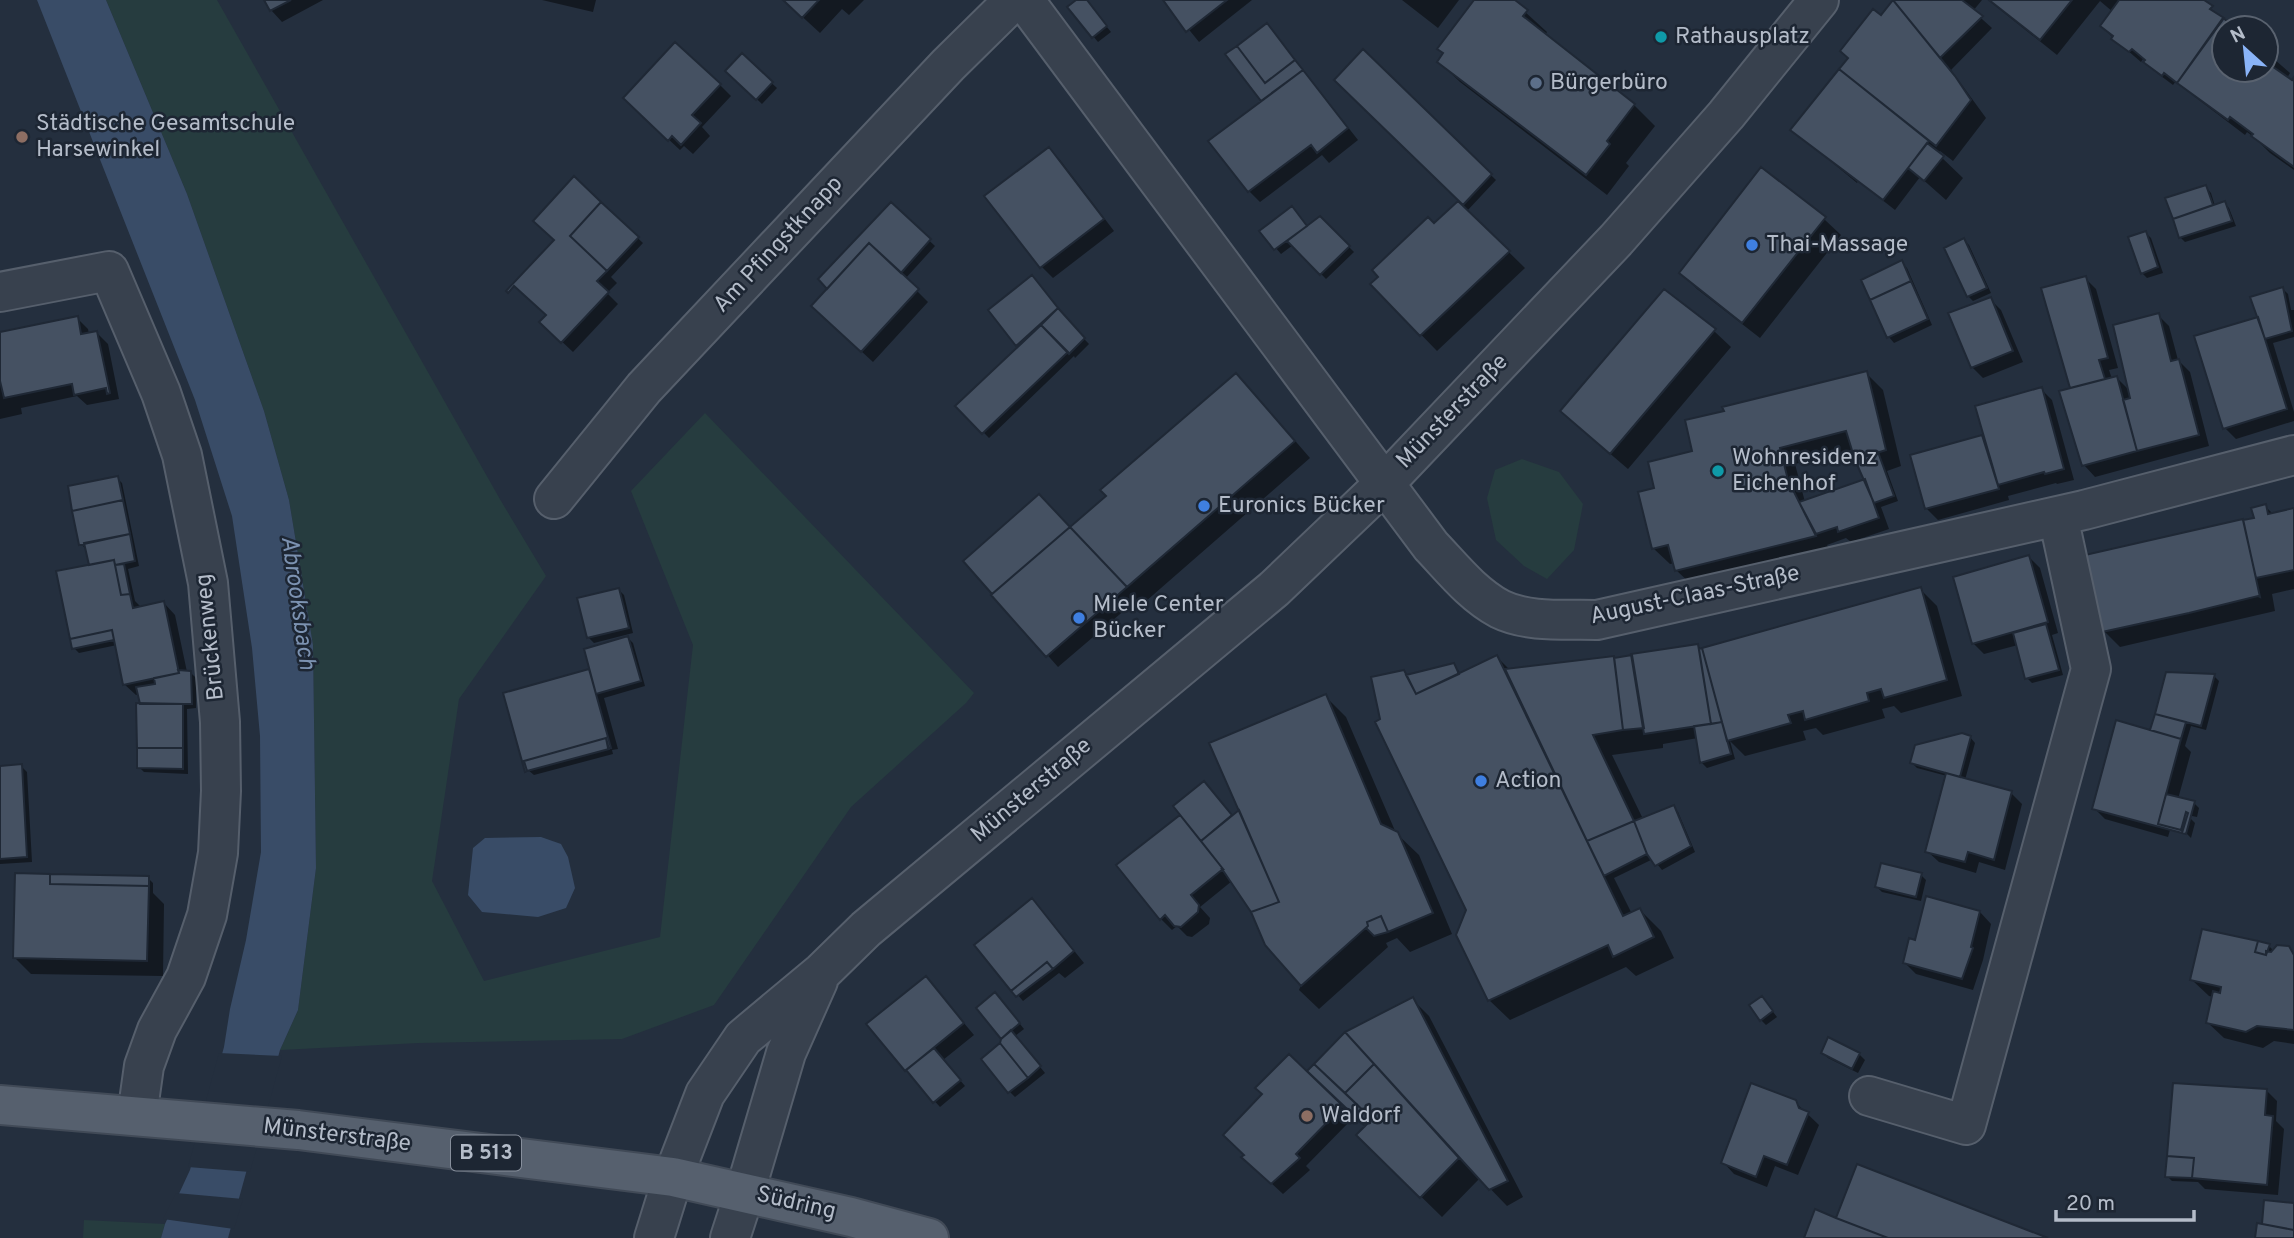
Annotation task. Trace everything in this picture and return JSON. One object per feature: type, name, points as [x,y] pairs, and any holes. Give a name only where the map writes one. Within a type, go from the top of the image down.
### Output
[{"type":"main road","name":"Münsterstraße","points":[[0,1105],[298,1130],[673,1177],[745,1192]]},
{"type":"main road","name":"Südring","points":[[745,1192],[929,1238]]},
{"type":"street","name":"Am Pfingstknapp","points":[[554,499],[644,388],[948,65],[1014,0]]},
{"type":"street","points":[[1024,0],[1384,484]]},
{"type":"street","name":"Münsterstraße","points":[[673,1177],[705,1094],[743,1038],[822,972],[866,929],[1274,589],[1384,484],[1616,240],[1726,115],[1819,0]]},
{"type":"street","name":"Brückenweg","points":[[0,292],[109,271],[161,393],[182,455],[208,583],[220,722],[218,853],[207,915],[186,977],[157,1030],[144,1066],[153,1117]]},
{"type":"street","name":"August-Claas-Straße","points":[[1384,484],[1431,546],[1470,588],[1501,609],[1531,617],[1597,620],[2057,516],[2294,455]]},
{"type":"street","points":[[1868,1096],[1966,1125],[2091,669],[2057,516]]},
{"type":"street","name":"Münsterstraße","points":[[745,1192],[786,1054],[822,972]]},
{"type":"street","points":[[654,1238],[673,1177]]},
{"type":"street","points":[[730,1238],[745,1192]]},
{"type":"green space","points":[[106,0],[217,0],[546,576],[459,699],[432,881],[484,981],[660,937],[693,645],[631,491],[705,413],[974,693],[851,807],[714,1005],[622,1039],[419,1043],[280,1050],[298,1010],[316,868],[313,645],[289,500],[264,411],[187,194]]},
{"type":"green space","points":[[1522,459],[1559,472],[1583,504],[1574,550],[1547,579],[1524,566],[1496,540],[1487,498],[1495,470]]},
{"type":"green space","points":[[84,1220],[165,1224],[161,1238],[83,1238]]},
{"type":"water","name":"Abrooksbach","points":[[37,0],[106,0],[187,194],[264,411],[289,500],[313,645],[316,868],[298,1010],[280,1050],[228,1238],[161,1238],[190,1170],[224,1047],[261,852],[260,736],[252,648],[232,516],[195,400]]},
{"type":"water","points":[[541,837],[561,844],[568,857],[575,888],[566,908],[538,917],[482,912],[468,895],[473,848],[485,838]]},
{"type":"pier","points":[[219,1053],[282,1056],[250,1172],[188,1167]]},
{"type":"pier","points":[[176,1193],[243,1199],[234,1229],[163,1219]]},
{"type":"building","points":[[264,0],[291,0],[270,11]]},
{"type":"building","points":[[783,0],[819,0],[802,18]]},
{"type":"building","points":[[1076,0],[1087,0],[1107,26],[1092,38],[1067,7]]},
{"type":"building","points":[[1163,0],[1227,0],[1186,32]]},
{"type":"building","name":"Bürgerbüro","points":[[1474,0],[1515,0],[1528,10],[1523,16],[1635,104],[1607,141],[1610,144],[1586,175],[1437,62],[1443,53],[1437,49]]},
{"type":"building","points":[[1893,0],[1962,0],[1983,16],[1940,58]]},
{"type":"building","points":[[1893,0],[1955,76],[1971,100],[1936,146],[1839,69],[1848,58],[1840,51],[1873,9],[1881,15]]},
{"type":"building","points":[[1989,0],[2072,0],[2040,40]]},
{"type":"building","points":[[2119,0],[2204,0],[2213,6],[2210,9],[2218,14],[2210,14],[2210,37],[2177,83],[2143,62],[2145,60],[2132,49],[2129,52],[2111,39],[2113,36],[2100,26]]},
{"type":"building","points":[[1267,23],[1295,60],[1265,83],[1237,46]]},
{"type":"building","points":[[2210,36],[2210,84],[2280,84],[2280,72],[2292,80],[2294,77],[2294,167],[2230,117],[2228,120],[2177,83]]},
{"type":"building","points":[[675,42],[721,84],[692,115],[701,123],[681,145],[672,136],[668,141],[623,98]]},
{"type":"building","points":[[1237,46],[1265,83],[1295,60],[1303,70],[1261,101],[1225,54]]},
{"type":"building","points":[[1363,49],[1492,174],[1463,205],[1334,80]]},
{"type":"building","points":[[742,53],[773,82],[756,100],[725,71]]},
{"type":"building","points":[[1839,69],[1929,141],[1883,200],[1790,130]]},
{"type":"building","points":[[1303,70],[1348,128],[1317,153],[1311,145],[1248,192],[1208,141]]},
{"type":"building","points":[[1927,143],[1944,156],[1924,181],[1908,168]]},
{"type":"building","points":[[1049,147],[1104,219],[1040,268],[984,196]]},
{"type":"building","points":[[1761,167],[1826,217],[1742,323],[1679,273]]},
{"type":"building","points":[[574,176],[601,202],[570,236],[607,271],[597,281],[609,292],[561,343],[539,322],[546,315],[514,286],[508,293],[506,291],[554,240],[533,221]]},
{"type":"building","points":[[2206,185],[2213,205],[2173,219],[2165,198]]},
{"type":"building","points":[[1458,201],[1510,251],[1420,336],[1370,284],[1378,277],[1372,270],[1428,217],[1434,223]]},
{"type":"building","points":[[2225,201],[2232,221],[2179,238],[2173,219]]},
{"type":"building","points":[[601,202],[639,237],[607,271],[570,236]]},
{"type":"building","points":[[891,202],[931,239],[901,273],[869,243],[827,289],[818,279]]},
{"type":"building","points":[[1292,206],[1307,226],[1274,250],[1259,231]]},
{"type":"building","points":[[1320,216],[1350,246],[1320,275],[1287,241]]},
{"type":"building","points":[[2146,231],[2158,267],[2141,274],[2128,237]]},
{"type":"building","points":[[1964,238],[1987,288],[1967,297],[1944,248]]},
{"type":"building","points":[[869,243],[919,289],[861,352],[811,306]]},
{"type":"building","points":[[1902,260],[1911,281],[1870,300],[1861,280]]},
{"type":"building","points":[[1032,275],[1058,308],[1016,346],[988,310]]},
{"type":"building","points":[[2086,276],[2108,358],[2099,360],[2105,379],[2070,388],[2041,288]]},
{"type":"building","points":[[1911,281],[1928,319],[1887,338],[1870,300]]},
{"type":"building","points":[[2283,287],[2292,331],[2265,339],[2250,297]]},
{"type":"building","points":[[1664,289],[1716,329],[1610,454],[1560,411]]},
{"type":"building","points":[[1991,297],[2013,351],[1971,368],[1948,313]]},
{"type":"building","points":[[1058,308],[1085,338],[1069,354],[1041,325]]},
{"type":"building","points":[[2159,313],[2171,361],[2179,359],[2199,435],[2137,451],[2123,400],[2130,398],[2113,325]]},
{"type":"building","points":[[78,316],[81,334],[97,331],[110,393],[107,394],[106,388],[74,395],[72,384],[4,398],[0,381],[0,332]]},
{"type":"building","points":[[2258,317],[2287,409],[2223,429],[2194,336]]},
{"type":"building","points":[[1041,325],[1068,352],[982,434],[955,406]]},
{"type":"building","name":"Wohnresidenz Eichenhof","points":[[1867,371],[1886,450],[1855,460],[1846,431],[1780,448],[1788,480],[1816,536],[1675,571],[1668,545],[1652,549],[1638,492],[1654,488],[1648,462],[1692,451],[1685,420],[1724,411],[1722,407]]},
{"type":"building","points":[[1236,373],[1295,441],[1127,587],[1070,527],[1106,496],[1100,490]]},
{"type":"building","points":[[2117,376],[2137,451],[2082,466],[2059,391]]},
{"type":"building","points":[[2042,387],[2064,469],[1998,485],[1975,406]]},
{"type":"building","points":[[1982,435],[1999,489],[1925,509],[1910,455]]},
{"type":"building","points":[[1878,452],[1894,496],[1874,503],[1855,460]]},
{"type":"building","points":[[118,476],[123,500],[72,511],[68,486]]},
{"type":"building","points":[[1865,479],[1879,518],[1838,532],[1837,527],[1816,534],[1799,502]]},
{"type":"building","points":[[1039,494],[1070,527],[992,594],[963,561]]},
{"type":"building","points":[[123,500],[130,534],[79,545],[72,511]]},
{"type":"building","points":[[2266,504],[2268,514],[2294,508],[2294,570],[2256,578],[2243,520],[2254,518],[2251,508]]},
{"type":"building","points":[[2243,519],[2260,597],[2102,632],[2085,555]]},
{"type":"building","points":[[1070,527],[1127,587],[1046,657],[991,595]]},
{"type":"building","points":[[130,534],[135,561],[115,565],[114,560],[89,565],[84,543]]},
{"type":"building","points":[[2029,555],[2048,622],[1972,644],[1953,577]]},
{"type":"building","points":[[114,560],[121,595],[130,594],[133,608],[164,601],[179,673],[123,685],[112,630],[70,639],[56,571]]},
{"type":"building","points":[[124,564],[130,594],[121,595],[115,565]]},
{"type":"building","points":[[1921,587],[1947,680],[1884,698],[1881,689],[1867,693],[1869,701],[1805,720],[1803,711],[1788,715],[1791,723],[1727,741],[1702,648]]},
{"type":"building","points":[[619,588],[629,628],[587,638],[577,598]]},
{"type":"building","points":[[2046,624],[2059,670],[2025,679],[2013,633]]},
{"type":"building","points":[[112,630],[114,640],[72,649],[70,639]]},
{"type":"building","points":[[628,636],[641,681],[596,694],[584,649]]},
{"type":"building","points":[[1698,644],[1711,724],[1644,734],[1631,654]]},
{"type":"building","points":[[1702,648],[1722,722],[1711,724],[1699,649]]},
{"type":"building","name":"Action","points":[[1497,655],[1623,916],[1640,908],[1654,937],[1613,957],[1608,945],[1488,1001],[1456,935],[1466,910],[1375,722],[1380,719],[1371,677],[1404,670],[1416,694]]},
{"type":"building","points":[[1632,655],[1644,728],[1623,730],[1614,658]]},
{"type":"building","points":[[1614,656],[1623,730],[1593,735],[1634,821],[1587,841],[1505,669]]},
{"type":"building","points":[[1454,663],[1459,674],[1416,694],[1406,675]]},
{"type":"building","points":[[589,669],[611,748],[608,748],[606,738],[524,761],[525,772],[503,693]]},
{"type":"building","points":[[178,670],[191,671],[192,704],[140,704],[136,687],[155,684],[154,678],[179,673]]},
{"type":"building","points":[[2166,672],[2215,674],[2201,726],[2155,714]]},
{"type":"building","points":[[1326,694],[1381,824],[1398,832],[1433,913],[1388,932],[1381,916],[1367,922],[1368,926],[1301,986],[1265,945],[1251,912],[1279,902],[1209,743]]},
{"type":"building","points":[[136,703],[183,704],[183,748],[137,748]]},
{"type":"building","points":[[2155,714],[2186,722],[2181,739],[2150,730]]},
{"type":"building","points":[[2116,720],[2181,739],[2158,824],[2181,830],[2186,812],[2188,813],[2182,833],[2092,809]]},
{"type":"building","points":[[1722,722],[1731,754],[1700,763],[1694,726]]},
{"type":"building","points":[[1962,733],[1971,736],[1960,777],[1910,763],[1915,745]]},
{"type":"building","points":[[606,738],[609,749],[527,771],[524,761]]},
{"type":"building","points":[[137,748],[183,748],[183,769],[137,768]]},
{"type":"building","points":[[22,764],[27,857],[0,859],[0,766]]},
{"type":"building","points":[[1946,773],[2012,791],[1994,860],[1968,852],[1965,862],[1925,852]]},
{"type":"building","points":[[1204,781],[1232,815],[1201,841],[1173,806]]},
{"type":"building","points":[[2166,794],[2195,801],[2186,834],[2182,833],[2188,813],[2186,812],[2181,830],[2158,824]]},
{"type":"building","points":[[1674,805],[1691,846],[1655,866],[1647,854],[1634,821]]},
{"type":"building","points":[[1239,810],[1279,902],[1251,912],[1201,841]]},
{"type":"building","points":[[1180,815],[1223,869],[1191,895],[1199,905],[1198,912],[1181,927],[1174,926],[1165,915],[1160,920],[1116,865]]},
{"type":"building","points":[[1634,821],[1647,854],[1604,876],[1587,841]]},
{"type":"building","points":[[1881,863],[1922,873],[1916,897],[1875,887]]},
{"type":"building","points":[[15,873],[50,874],[50,884],[149,886],[147,961],[13,958]]},
{"type":"building","points":[[50,874],[149,876],[149,886],[50,884]]},
{"type":"building","points":[[1926,896],[1980,911],[1971,947],[1973,948],[1962,979],[1903,963],[1909,938],[1915,940]]},
{"type":"building","points":[[1032,898],[1074,951],[1053,969],[1047,962],[1011,991],[974,945]]},
{"type":"building","points":[[1381,916],[1388,932],[1374,936],[1366,928],[1367,922]]},
{"type":"building","points":[[2202,929],[2258,941],[2255,952],[2266,955],[2266,951],[2271,952],[2277,945],[2289,946],[2294,955],[2294,1030],[2257,1026],[2246,1032],[2206,1023],[2213,991],[2220,993],[2221,987],[2190,980]]},
{"type":"building","points":[[2258,941],[2270,944],[2266,955],[2255,952]]},
{"type":"building","points":[[1047,962],[1053,969],[1016,997],[1011,991]]},
{"type":"building","points":[[926,976],[964,1023],[905,1071],[866,1024]]},
{"type":"building","points":[[995,992],[1020,1023],[1001,1039],[976,1008]]},
{"type":"building","points":[[1762,996],[1773,1011],[1760,1021],[1749,1005]]},
{"type":"building","points":[[1413,997],[1508,1181],[1489,1190],[1345,1032]]},
{"type":"building","points":[[1011,1030],[1041,1066],[1028,1078],[1000,1043]]},
{"type":"building","points":[[1345,1032],[1374,1064],[1345,1093],[1314,1064]]},
{"type":"building","points":[[1828,1037],[1860,1053],[1852,1069],[1821,1053]]},
{"type":"building","points":[[1000,1043],[1028,1078],[1008,1093],[981,1059]]},
{"type":"building","points":[[934,1048],[961,1080],[933,1103],[906,1070]]},
{"type":"building","points":[[1289,1054],[1343,1106],[1296,1154],[1300,1158],[1271,1184],[1241,1157],[1244,1155],[1223,1135],[1262,1094],[1255,1088]]},
{"type":"building","points":[[1314,1064],[1372,1119],[1365,1126],[1307,1071]]},
{"type":"building","points":[[1374,1064],[1459,1158],[1420,1198],[1356,1135],[1372,1119],[1345,1093]]},
{"type":"building","points":[[1751,1083],[1796,1100],[1799,1108],[1809,1112],[1787,1165],[1764,1156],[1756,1177],[1721,1163]]},
{"type":"building","points":[[2173,1083],[2267,1089],[2265,1115],[2273,1116],[2267,1185],[2192,1178],[2194,1158],[2167,1156]]},
{"type":"building","points":[[2167,1156],[2194,1158],[2192,1178],[2165,1177]]},
{"type":"building","points":[[1857,1164],[2048,1238],[1888,1238],[1836,1218]]},
{"type":"building","points":[[2264,1200],[2294,1203],[2294,1230],[2262,1224]]},
{"type":"building","points":[[1815,1209],[1836,1218],[1888,1238],[1804,1238]]},
{"type":"building","points":[[2257,1223],[2294,1230],[2294,1238],[2255,1238]]},
{"type":"place","name":"Rathausplatz","points":[[1661,37]]},
{"type":"place","name":"Bürgerbüro","points":[[1536,83]]},
{"type":"place","name":"Städtische Gesamtschule Harsewinkel","points":[[22,137]]},
{"type":"place","name":"Thai-Massage","points":[[1752,245]]},
{"type":"place","name":"Wohnresidenz Eichenhof","points":[[1718,471]]},
{"type":"place","name":"Euronics Bücker","points":[[1204,506]]},
{"type":"place","name":"Miele Center Bücker","points":[[1079,618]]},
{"type":"place","name":"Action","points":[[1481,781]]},
{"type":"place","name":"Waldorf","points":[[1307,1116]]}]
